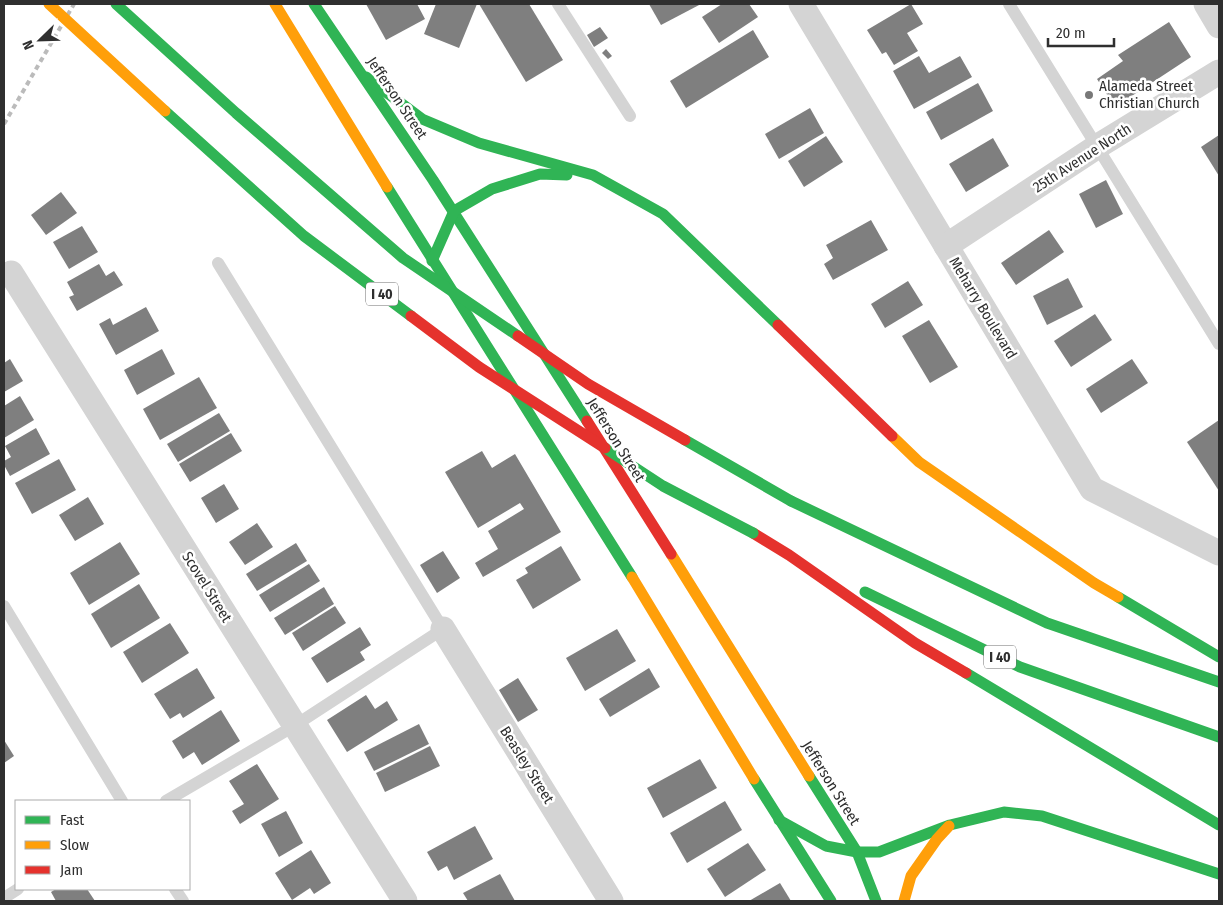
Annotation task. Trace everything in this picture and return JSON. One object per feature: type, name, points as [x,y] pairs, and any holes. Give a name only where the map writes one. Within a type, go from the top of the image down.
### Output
[{"type":"main road","name":"I 40","points":[[49,4],[304,236],[479,367],[663,486],[753,533],[790,555],[1020,667],[1219,737]]},
{"type":"main road","points":[[116,4],[236,113],[403,258],[588,384],[791,501],[1047,623],[1219,682]]},
{"type":"main road","points":[[275,4],[432,260],[631,575],[779,820],[832,901]]},
{"type":"main road","name":"Jefferson Street","points":[[314,4],[366,77],[454,211],[666,545],[857,852],[876,901]]},
{"type":"main road","points":[[366,77],[422,119],[479,144],[593,175],[663,214],[919,462],[1094,583],[1219,657]]},
{"type":"main road","points":[[432,260],[454,211],[492,189],[540,174],[593,175]]},
{"type":"main road","points":[[790,555],[915,643],[1219,824]]},
{"type":"main road","points":[[779,820],[826,846],[857,852],[880,852],[950,825],[1004,812],[1042,816],[1219,874]]},
{"type":"main road","points":[[904,901],[911,876],[937,839],[950,825]]},
{"type":"street","name":"Meharry Boulevard","points":[[801,4],[1092,489],[1219,553]]},
{"type":"street","points":[[1206,4],[1219,26]]},
{"type":"street","name":"25th Avenue North","points":[[946,246],[1098,146],[1219,72]]},
{"type":"street","name":"Scovel Street","points":[[11,272],[405,901]]},
{"type":"street","name":"Beasley Street","points":[[443,629],[611,901]]},
{"type":"lane","points":[[558,4],[630,116]]},
{"type":"lane","points":[[1009,4],[1219,344]]},
{"type":"lane","points":[[168,800],[294,726],[443,629],[218,263]]},
{"type":"lane","points":[[4,606],[121,800]]},
{"type":"lane","points":[[4,898],[16,890]]},
{"type":"lane","points":[[177,890],[183,901]]},
{"type":"building","points":[[366,4],[417,4],[425,19],[386,40]]},
{"type":"building","points":[[436,4],[477,4],[459,48],[424,34]]},
{"type":"building","points":[[479,4],[529,4],[563,60],[526,82]]},
{"type":"building","points":[[649,4],[701,4],[661,25]]},
{"type":"building","points":[[722,4],[749,4],[758,17],[719,43],[702,17]]},
{"type":"building","points":[[911,4],[923,24],[907,33],[918,51],[894,65],[886,52],[882,54],[867,30]]},
{"type":"building","points":[[1169,22],[1191,57],[1115,107],[1097,79],[1123,61],[1118,55]]},
{"type":"building","points":[[600,27],[608,38],[594,47],[587,35]]},
{"type":"building","points":[[753,30],[769,57],[686,108],[670,81]]},
{"type":"building","points":[[606,49],[612,56],[608,59],[602,53]]},
{"type":"building","points":[[919,56],[929,73],[960,56],[972,77],[914,109],[893,71]]},
{"type":"building","points":[[978,83],[993,111],[941,140],[926,112]]},
{"type":"building","points":[[810,108],[824,133],[779,159],[765,134]]},
{"type":"building","points":[[1219,135],[1219,176],[1201,147]]},
{"type":"building","points":[[826,136],[843,162],[804,187],[788,161]]},
{"type":"building","points":[[993,138],[1009,166],[966,192],[949,164]]},
{"type":"building","points":[[1106,180],[1123,214],[1096,228],[1079,194]]},
{"type":"building","points":[[61,192],[77,213],[46,235],[31,215]]},
{"type":"building","points":[[871,220],[888,250],[833,280],[824,264],[833,258],[826,245]]},
{"type":"building","points":[[82,226],[98,252],[69,269],[53,242]]},
{"type":"building","points":[[1049,230],[1064,252],[1016,285],[1001,263]]},
{"type":"building","points":[[99,264],[106,276],[114,271],[123,285],[77,311],[69,297],[74,295],[67,282]]},
{"type":"building","points":[[1068,278],[1083,307],[1047,325],[1033,296]]},
{"type":"building","points":[[908,281],[923,305],[885,328],[871,304]]},
{"type":"building","points":[[146,307],[159,331],[116,355],[99,324],[110,318],[113,325]]},
{"type":"building","points":[[1095,314],[1112,340],[1071,367],[1054,341]]},
{"type":"building","points":[[929,320],[958,367],[930,383],[902,336]]},
{"type":"building","points":[[162,349],[175,374],[137,395],[124,370]]},
{"type":"building","points":[[10,359],[23,381],[4,392],[4,363]]},
{"type":"building","points":[[1132,359],[1148,383],[1101,413],[1086,389]]},
{"type":"building","points":[[199,377],[217,408],[160,440],[143,409]]},
{"type":"building","points":[[20,396],[34,420],[4,438],[4,406]]},
{"type":"building","points":[[219,413],[230,431],[178,462],[167,444]]},
{"type":"building","points":[[1219,420],[1219,491],[1187,442]]},
{"type":"building","points":[[36,428],[50,454],[10,476],[4,461],[11,457],[5,446]]},
{"type":"building","points":[[231,433],[242,451],[190,482],[179,464]]},
{"type":"building","points":[[482,451],[492,468],[515,454],[561,532],[483,577],[475,563],[498,549],[488,531],[524,509],[520,503],[478,528],[445,472]]},
{"type":"building","points":[[59,459],[76,490],[32,514],[15,483]]},
{"type":"building","points":[[224,484],[239,509],[216,523],[201,498]]},
{"type":"building","points":[[88,497],[104,524],[75,541],[59,515]]},
{"type":"building","points":[[257,523],[273,547],[245,565],[229,542]]},
{"type":"building","points":[[120,542],[140,574],[89,605],[70,573]]},
{"type":"building","points":[[296,543],[307,561],[257,591],[246,574]]},
{"type":"building","points":[[561,546],[581,580],[533,609],[516,580],[528,573],[525,568]]},
{"type":"building","points":[[443,551],[460,578],[437,593],[420,565]]},
{"type":"building","points":[[309,564],[320,581],[270,612],[259,595]]},
{"type":"building","points":[[139,584],[160,618],[111,648],[91,614]]},
{"type":"building","points":[[324,587],[334,604],[285,635],[274,618]]},
{"type":"building","points":[[335,606],[346,623],[303,651],[292,633]]},
{"type":"building","points":[[170,623],[189,653],[142,683],[123,652]]},
{"type":"building","points":[[360,627],[371,645],[360,652],[365,660],[327,683],[311,658]]},
{"type":"building","points":[[617,629],[636,661],[585,691],[566,658]]},
{"type":"building","points":[[197,668],[215,698],[183,718],[180,713],[170,719],[154,694]]},
{"type":"building","points":[[649,668],[660,687],[610,717],[599,699]]},
{"type":"building","points":[[518,678],[538,710],[518,722],[499,690]]},
{"type":"building","points":[[366,695],[375,709],[387,701],[398,720],[347,752],[327,720]]},
{"type":"building","points":[[221,710],[240,741],[202,765],[194,752],[183,759],[172,741]]},
{"type":"building","points":[[419,724],[429,744],[374,771],[364,752]]},
{"type":"building","points":[[4,740],[14,756],[4,763]]},
{"type":"building","points":[[430,746],[440,766],[385,792],[376,773]]},
{"type":"building","points":[[700,759],[717,788],[663,818],[647,788]]},
{"type":"building","points":[[257,764],[279,799],[240,824],[232,811],[244,804],[229,781]]},
{"type":"building","points":[[725,801],[742,830],[687,863],[670,833]]},
{"type":"building","points":[[286,811],[303,843],[279,857],[261,824]]},
{"type":"building","points":[[475,826],[493,859],[454,880],[447,866],[438,871],[427,852]]},
{"type":"building","points":[[748,843],[766,870],[725,897],[707,869]]},
{"type":"building","points":[[311,850],[331,883],[314,894],[310,888],[292,900],[275,873]]},
{"type":"building","points":[[500,874],[515,901],[468,901],[463,893]]},
{"type":"building","points":[[780,883],[791,901],[749,901]]},
{"type":"building","points":[[54,890],[88,890],[95,901],[56,901],[51,892]]},
{"type":"railway","points":[[4,124],[74,4]]},
{"type":"traffic: fast","points":[[116,4],[236,113],[403,258],[518,336]]},
{"type":"traffic: fast","points":[[314,4],[433,180],[587,421]]},
{"type":"traffic: fast","points":[[366,77],[422,119],[479,143],[593,175],[663,214],[778,325]]},
{"type":"traffic: fast","points":[[165,111],[304,236],[411,316]]},
{"type":"traffic: fast","points":[[432,261],[454,211],[492,189],[540,174],[567,175]]},
{"type":"traffic: fast","points":[[387,187],[632,577]]},
{"type":"traffic: fast","points":[[685,440],[791,501]]},
{"type":"traffic: fast","points":[[605,448],[663,486],[753,533]]},
{"type":"traffic: fast","points":[[791,501],[1047,623],[1219,682]]},
{"type":"traffic: fast","points":[[865,592],[1020,667],[1219,737]]},
{"type":"traffic: fast","points":[[1118,597],[1219,657]]},
{"type":"traffic: fast","points":[[966,673],[1219,825]]},
{"type":"traffic: fast","points":[[809,776],[857,852],[876,901]]},
{"type":"traffic: fast","points":[[754,779],[831,901]]},
{"type":"traffic: fast","points":[[779,820],[826,846],[857,852],[879,852],[950,825],[1004,812],[1042,816],[1219,874]]},
{"type":"traffic: slow","points":[[49,4],[165,111]]},
{"type":"traffic: slow","points":[[275,4],[387,187]]},
{"type":"traffic: slow","points":[[892,436],[919,462],[1094,583],[1118,597]]},
{"type":"traffic: slow","points":[[671,554],[809,776]]},
{"type":"traffic: slow","points":[[632,577],[754,779]]},
{"type":"traffic: slow","points":[[904,901],[911,876],[937,839],[949,826]]},
{"type":"traffic: jam","points":[[411,316],[479,367],[605,448]]},
{"type":"traffic: jam","points":[[778,325],[892,436]]},
{"type":"traffic: jam","points":[[518,336],[588,384],[685,440]]},
{"type":"traffic: jam","points":[[587,421],[671,554]]},
{"type":"traffic: jam","points":[[753,533],[789,555],[915,643],[966,673]]},
{"type":"place","name":"Alameda Street Christian Church","points":[[1089,95]]}]
